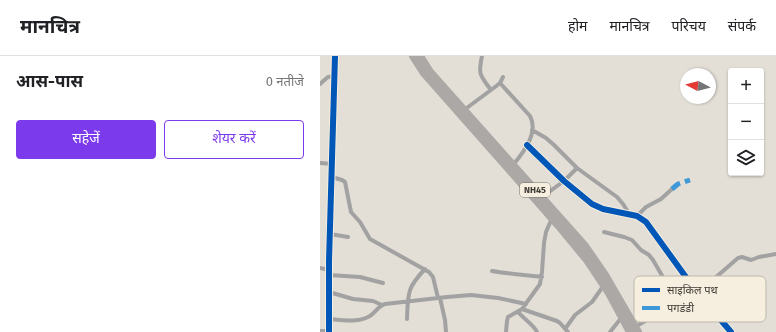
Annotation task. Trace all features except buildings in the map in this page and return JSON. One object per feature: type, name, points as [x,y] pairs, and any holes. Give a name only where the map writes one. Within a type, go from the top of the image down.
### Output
[{"type":"highway","name":"NH45","points":[[413,56],[434,85],[552,218],[587,260],[622,316],[634,330]]},
{"type":"highway","name":"NH45","points":[[420,56],[430,72],[577,236],[592,255],[605,275],[634,330]]},
{"type":"street","points":[[320,331],[329,331],[329,273],[335,56]]},
{"type":"street","points":[[482,56],[480,73],[491,90]]},
{"type":"street","points":[[320,84],[328,77],[335,76]]},
{"type":"street","points":[[464,110],[500,83],[503,77]]},
{"type":"street","points":[[500,83],[530,116],[533,123],[528,145],[512,165]]},
{"type":"street","points":[[532,130],[554,145],[577,168],[617,197],[630,215]]},
{"type":"street","points":[[528,145],[564,181],[585,199],[598,207],[609,211],[637,216],[646,222],[685,276]]},
{"type":"street","points":[[320,163],[332,164]]},
{"type":"street","points":[[542,197],[564,181],[577,168]]},
{"type":"street","points":[[332,177],[345,182],[351,212],[360,222],[370,239],[425,269],[433,277],[445,320],[446,332]]},
{"type":"street","points":[[637,216],[646,206],[661,199],[672,189]]},
{"type":"street","points":[[506,332],[507,318],[522,309],[538,287],[542,277],[546,232],[552,218]]},
{"type":"street","points":[[604,232],[632,240],[641,250],[654,260],[663,276]]},
{"type":"street","points":[[330,234],[348,237]]},
{"type":"street","points":[[717,276],[738,258],[742,257],[751,260],[776,254]]},
{"type":"street","points":[[320,268],[329,273],[360,277],[383,283]]},
{"type":"street","points":[[407,319],[411,287],[425,269]]},
{"type":"street","points":[[492,271],[542,277]]},
{"type":"street","points":[[522,309],[557,321],[567,330],[575,315],[592,302],[604,285]]},
{"type":"street","points":[[329,292],[353,299],[373,301],[382,305],[464,295],[498,298],[526,304]]},
{"type":"street","points":[[329,319],[352,320],[366,318],[372,315],[382,305]]},
{"type":"street","points":[[518,312],[534,327],[537,332]]},
{"type":"street","points":[[610,332],[622,316]]},
{"type":"street","points":[[634,330],[647,322]]},
{"type":"street","points":[[722,322],[731,332]]},
{"type":"marked path","points":[[672,189],[678,184],[690,180]]},
{"type":"cycle path","points":[[329,332],[329,261],[335,56]]},
{"type":"cycle path","points":[[527,145],[564,181],[592,204],[603,209],[637,216],[646,222],[685,276]]},
{"type":"cycle path","points":[[722,322],[731,332]]}]
